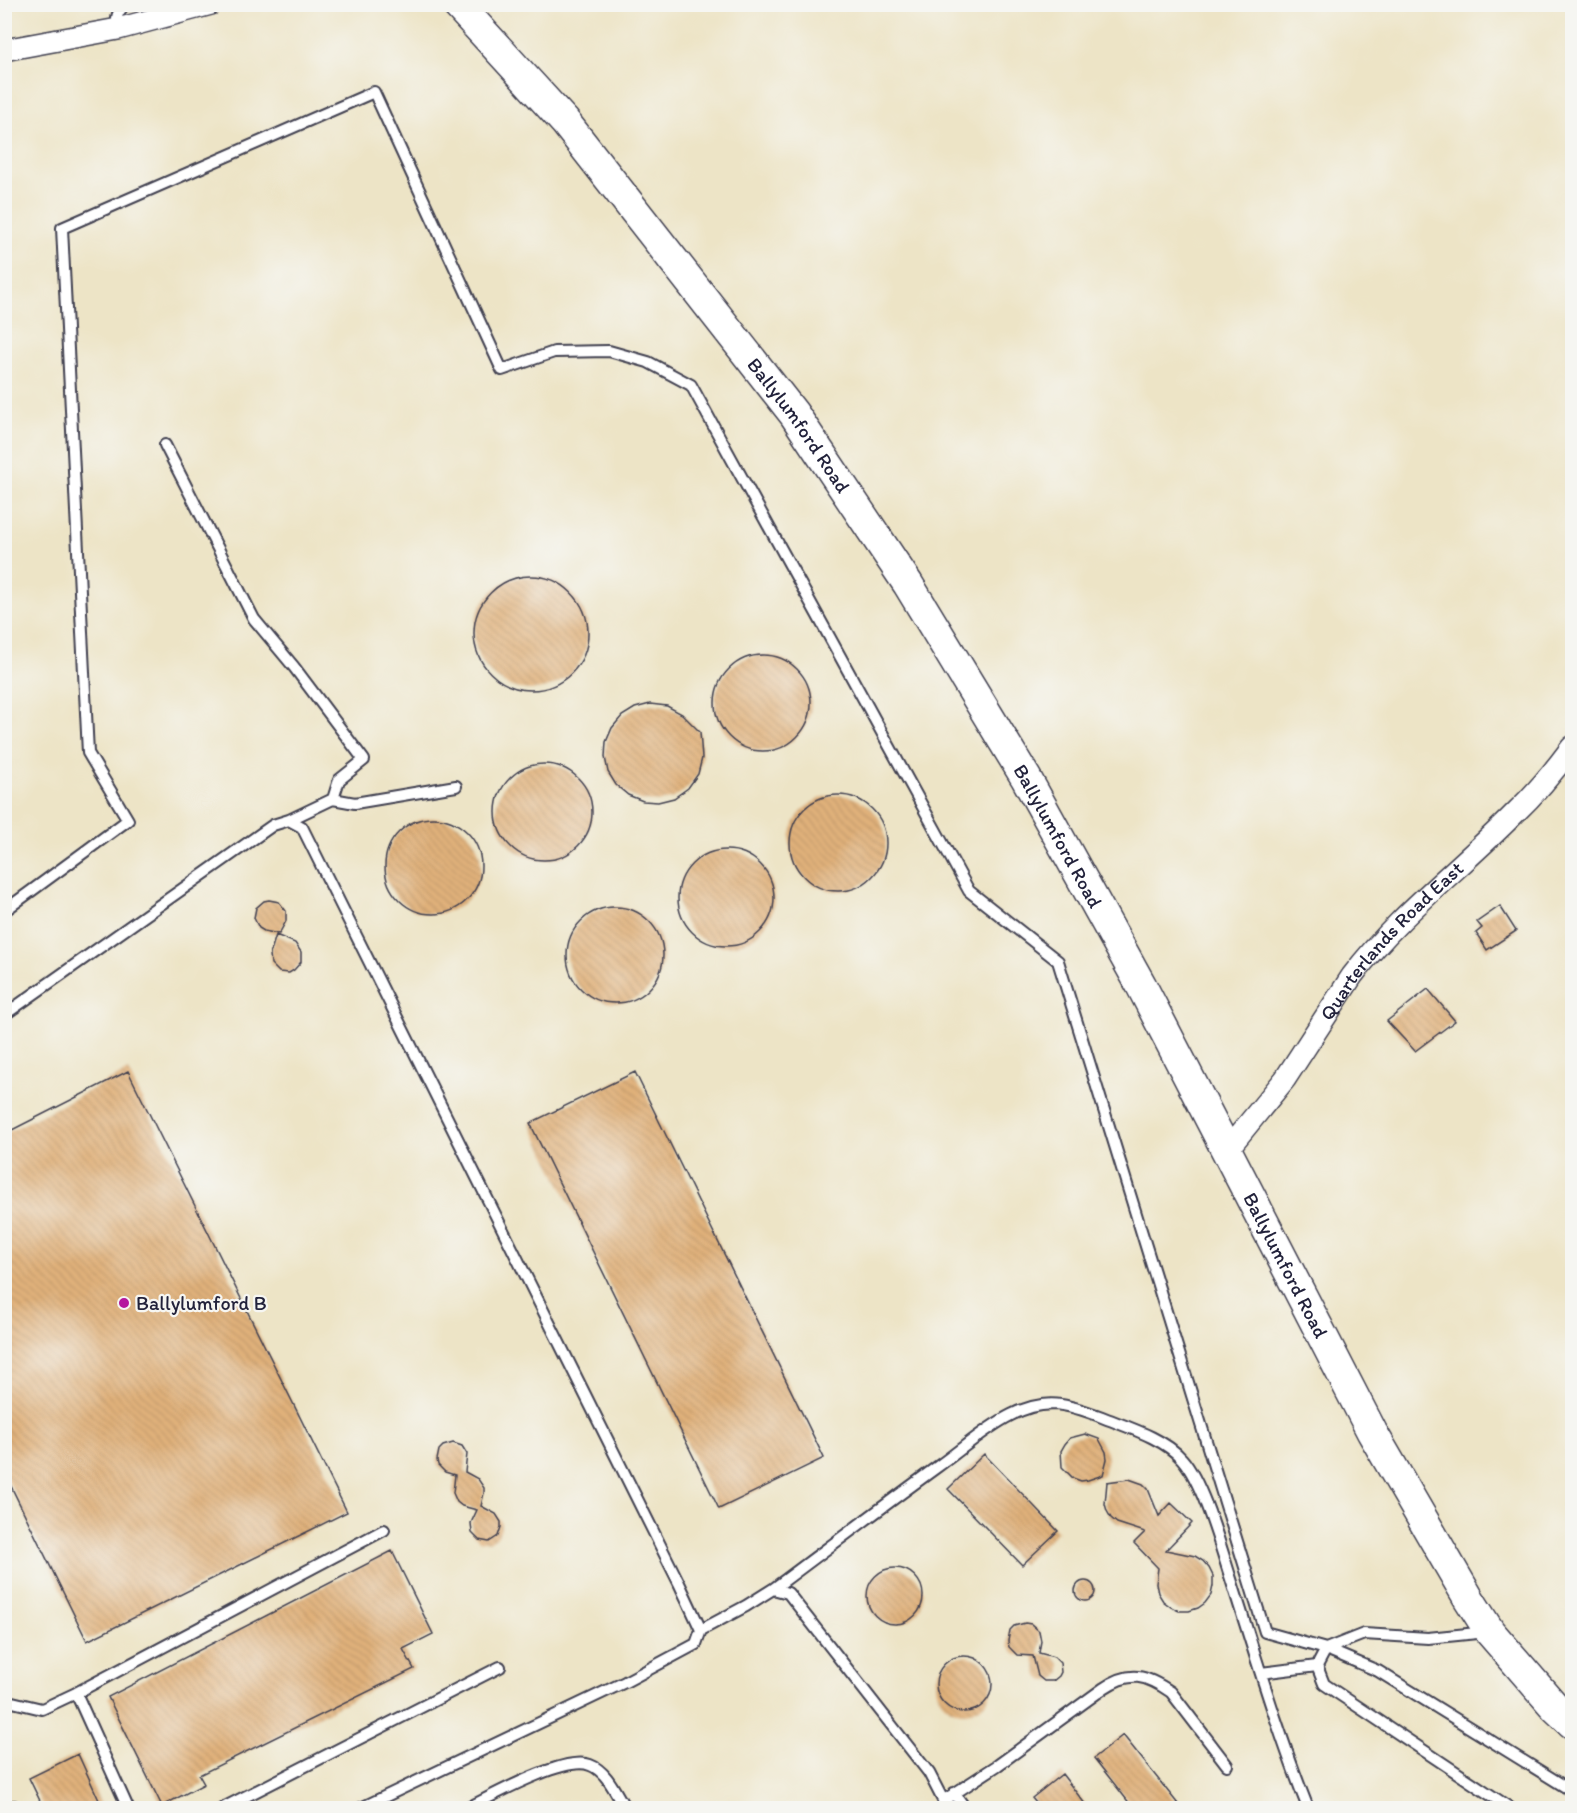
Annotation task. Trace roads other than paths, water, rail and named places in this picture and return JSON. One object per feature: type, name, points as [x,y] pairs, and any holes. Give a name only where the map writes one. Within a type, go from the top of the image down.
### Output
[{"type":"main road","name":"Ballylumford Road","points":[[457,4],[565,122],[794,414],[860,510],[939,633],[1026,778],[1141,985],[1372,1432],[1469,1599],[1490,1632],[1555,1707],[1572,1723]]},
{"type":"street","points":[[4,50],[118,29],[211,4]]},
{"type":"street","name":"Quarterlands Road East","points":[[1227,1150],[1285,1079],[1362,962],[1408,912],[1516,813],[1572,747]]},
{"type":"lane","points":[[118,29],[116,18],[120,9],[126,4]]},
{"type":"lane","points":[[4,911],[128,820],[88,753],[62,228],[374,93],[502,370],[554,352],[609,351],[648,362],[691,385],[969,891],[1058,961],[1265,1632],[1326,1648],[1378,1671],[1572,1791]]},
{"type":"lane","points":[[165,445],[254,620],[294,667],[364,760],[339,780],[333,799]]},
{"type":"lane","points":[[4,1015],[273,825],[333,799],[355,803],[456,786]]},
{"type":"lane","points":[[289,820],[302,827],[701,1630]]},
{"type":"lane","points":[[361,1809],[625,1682],[696,1644],[701,1630],[773,1589],[1011,1415],[1043,1403],[1080,1408],[1137,1431],[1173,1451],[1183,1460],[1197,1484],[1219,1542],[1291,1764],[1308,1809]]},
{"type":"lane","points":[[4,1700],[42,1709],[384,1530]]},
{"type":"lane","points":[[773,1589],[788,1593],[929,1773],[945,1805],[954,1793],[998,1765],[1104,1688],[1125,1676],[1148,1680],[1171,1692],[1227,1765]]},
{"type":"lane","points":[[1490,1632],[1428,1638],[1364,1634],[1326,1648],[1317,1666],[1324,1684],[1510,1809]]},
{"type":"lane","points":[[1261,1673],[1317,1666]]},
{"type":"lane","points":[[223,1809],[500,1667]]},
{"type":"lane","points":[[76,1693],[128,1809]]},
{"type":"lane","points":[[468,1809],[552,1769],[573,1764],[590,1764],[605,1776],[625,1809]]},
{"type":"lane","points":[[954,1793],[965,1809]]},
{"type":"place","name":"Ballylumford B","points":[[124,1303]]}]
